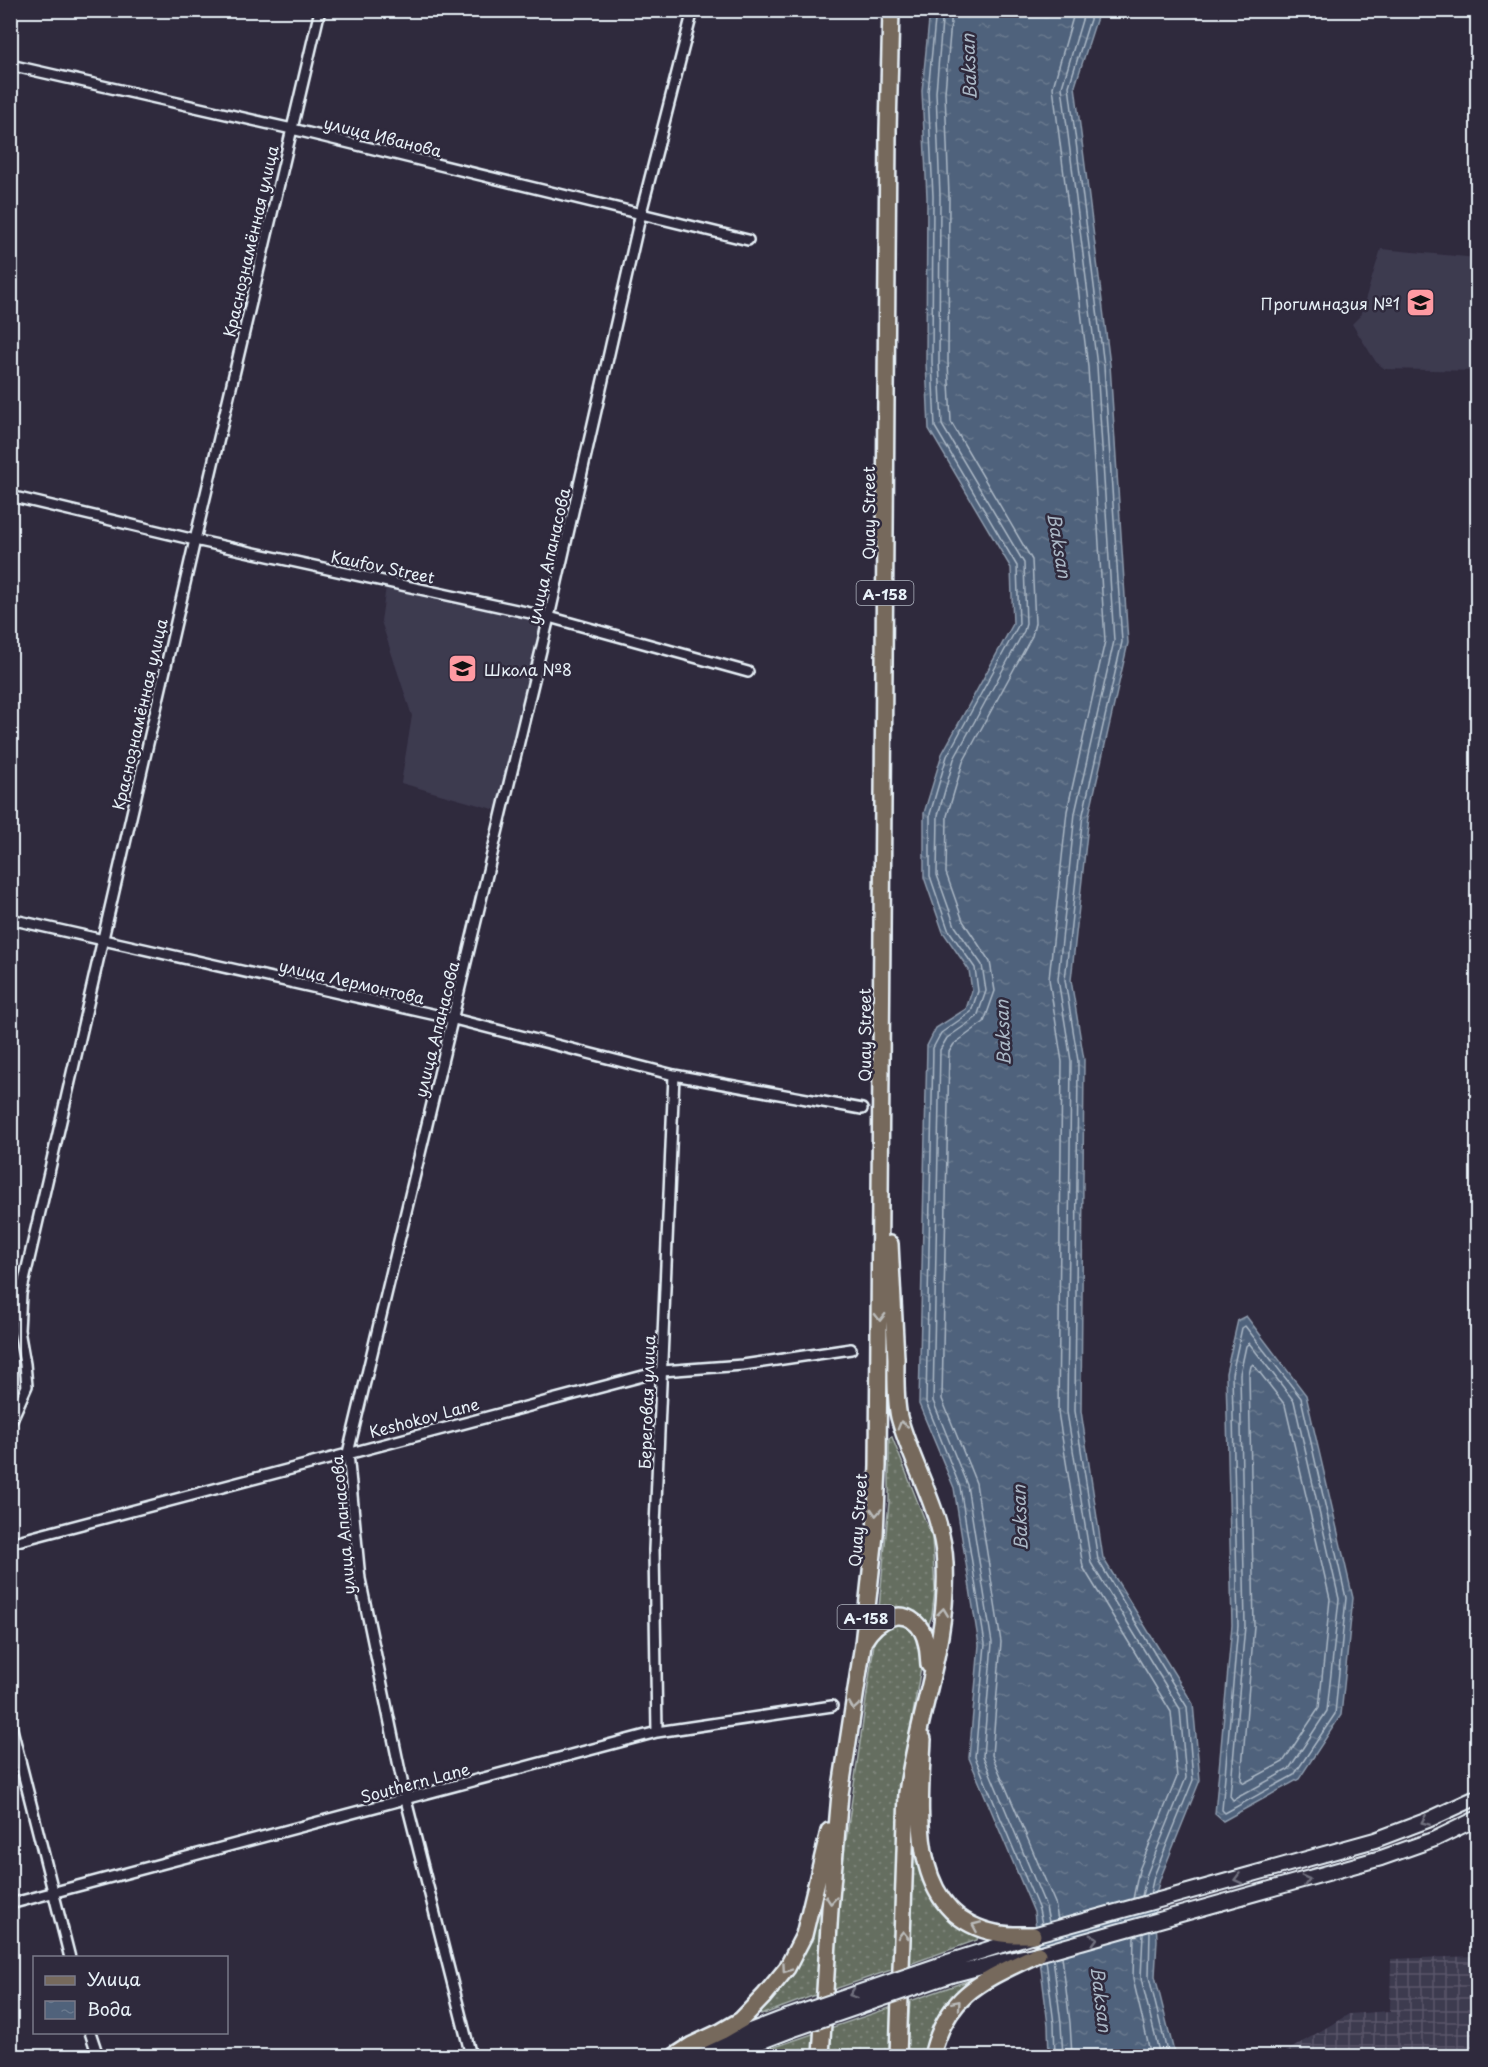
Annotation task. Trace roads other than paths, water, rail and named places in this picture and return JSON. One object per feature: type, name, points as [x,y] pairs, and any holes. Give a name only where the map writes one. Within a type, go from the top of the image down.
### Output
[{"type":"main road","name":"Quay Street","points":[[821,2056],[840,1794],[863,1644],[875,1535],[879,1467],[888,142],[891,10]]},
{"type":"main road","name":"А-158","points":[[882,1175],[889,1223],[898,1414],[939,1527],[945,1562],[946,1593],[930,1686],[912,1756],[907,1793],[898,2056]]},
{"type":"main road","points":[[863,1644],[871,1630],[886,1619],[905,1618],[914,1622],[926,1640],[930,1686]]},
{"type":"main road","points":[[924,1711],[921,1827],[925,1859],[930,1876],[948,1906],[970,1924],[998,1934],[1033,1935]]},
{"type":"main road","points":[[675,2056],[741,2020],[765,1996],[787,1968],[804,1935],[840,1794]]},
{"type":"main road","points":[[684,2056],[950,1969],[1033,1935],[1375,1840],[1428,1820],[1478,1797]]},
{"type":"main road","points":[[950,1969],[1038,1954],[1381,1858],[1435,1839],[1478,1818]]},
{"type":"main road","points":[[932,2056],[950,2012],[961,1998],[993,1976],[1038,1954]]},
{"type":"main road","points":[[723,2056],[789,2023]]},
{"type":"street","name":"Краснознамённая улица","points":[[10,1424],[27,1386],[26,1364],[19,1330],[21,1294],[320,10]]},
{"type":"street","name":"улица Апанасова","points":[[471,2056],[406,1800],[360,1579],[348,1452],[454,1019],[641,213],[693,10]]},
{"type":"street","name":"улица Иванова","points":[[10,65],[292,129],[748,240]]},
{"type":"street","name":"Kaufov Street","points":[[10,496],[195,540],[549,617],[748,672]]},
{"type":"street","name":"улица Лермонтова","points":[[10,919],[454,1019],[674,1075],[862,1109]]},
{"type":"street","name":"Береговая улица","points":[[657,1732],[654,1550],[674,1075]]},
{"type":"street","name":"Keshokov Lane","points":[[10,1543],[662,1371],[743,1365],[851,1349]]},
{"type":"street","name":"Southern Lane","points":[[10,1904],[657,1732],[832,1706]]},
{"type":"street","points":[[10,1721],[70,1956]]},
{"type":"street","points":[[91,2034],[98,2056]]},
{"type":"water","name":"Baksan","points":[[930,11],[1099,11],[1075,86],[1110,365],[1128,643],[1089,815],[1071,980],[1084,1060],[1081,1411],[1103,1558],[1193,1704],[1200,1780],[1155,1897],[1157,1940],[1155,1976],[1175,2056],[1049,2056],[1048,2025],[1034,1912],[969,1758],[979,1645],[954,1488],[919,1404],[927,1046],[936,1028],[966,1009],[972,991],[969,970],[943,932],[924,877],[924,813],[942,754],[1013,624],[1011,568],[929,429],[926,362],[927,197],[922,91]]},
{"type":"water","points":[[1246,1316],[1306,1395],[1353,1598],[1341,1715],[1299,1779],[1223,1821],[1215,1814],[1232,1625],[1226,1373],[1238,1320]]},
{"type":"place","name":"Прогимназия №1","points":[[1421,303]]},
{"type":"place","name":"Школа №8","points":[[463,669]]}]
